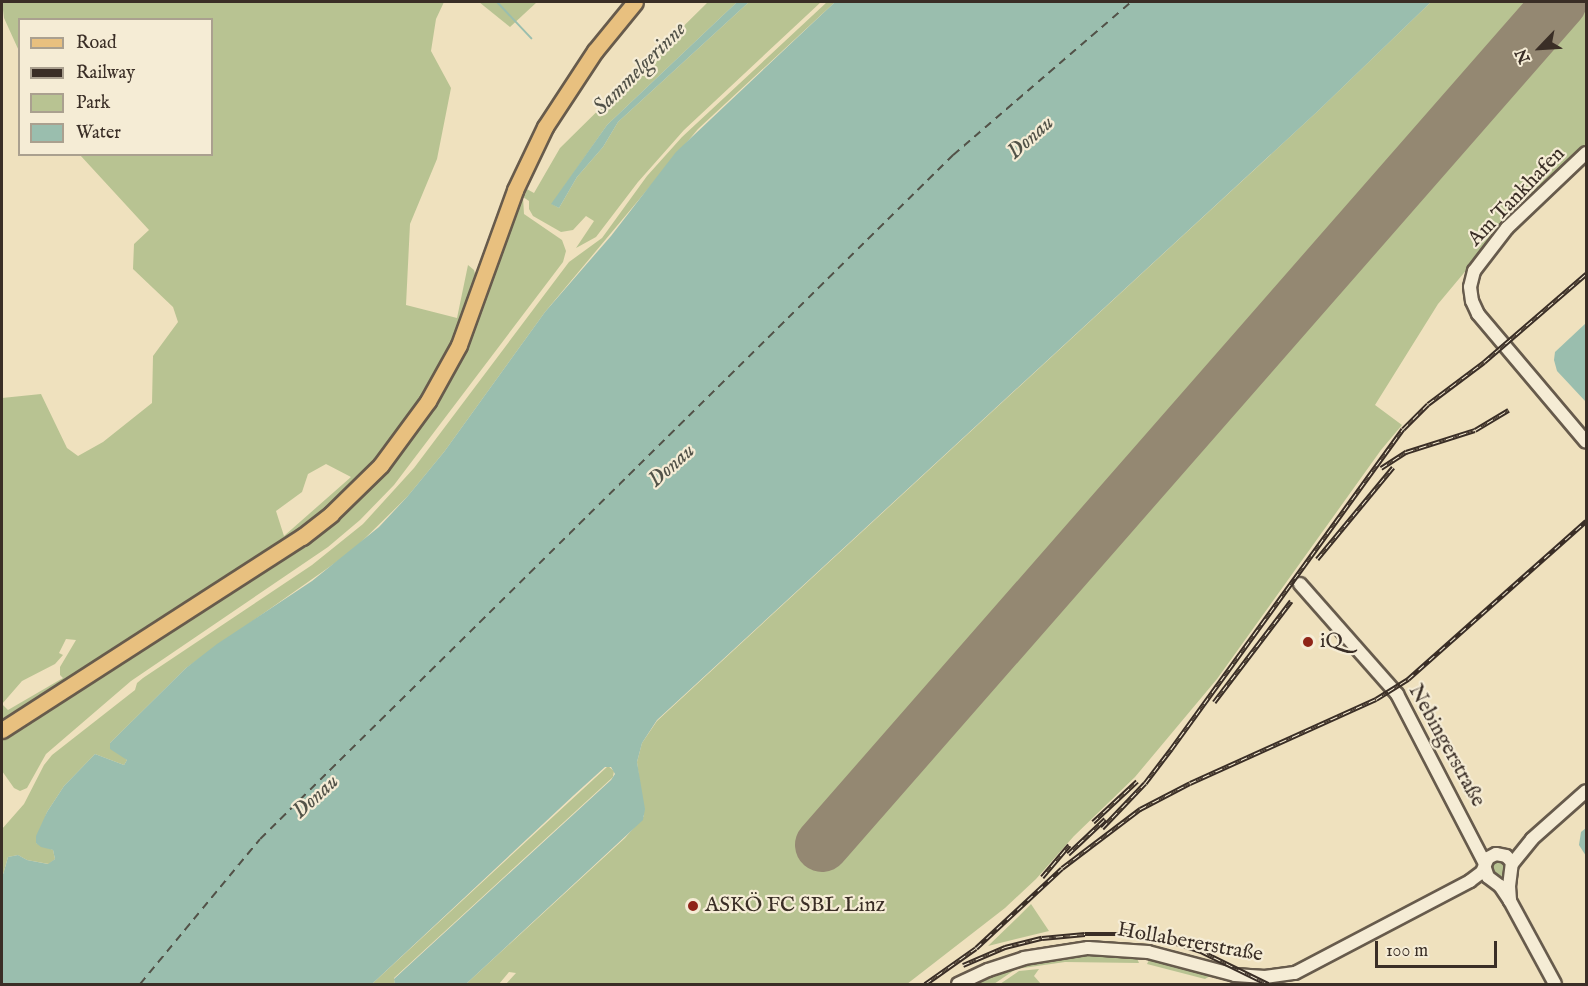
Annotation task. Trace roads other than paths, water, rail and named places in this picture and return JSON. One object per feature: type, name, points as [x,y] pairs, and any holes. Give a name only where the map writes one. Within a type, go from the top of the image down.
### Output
[{"type":"main road","points":[[2,730],[292,545],[331,514],[381,465],[422,409],[459,345],[515,190],[545,127],[578,74],[635,2]]},
{"type":"street","name":"Am Tankhafen","points":[[1587,153],[1507,228],[1478,265],[1470,287],[1472,301],[1478,314],[1587,442]]},
{"type":"street","name":"Nebingerstraße","points":[[1299,584],[1397,694],[1480,851],[1491,866]]},
{"type":"street","points":[[1491,866],[1532,839],[1587,791]]},
{"type":"street","points":[[1510,900],[1509,877],[1512,864],[1532,839]]},
{"type":"street","points":[[1491,866],[1507,856],[1512,864]]},
{"type":"street","points":[[1491,866],[1504,881],[1509,877]]},
{"type":"street","points":[[1491,866],[1555,984]]},
{"type":"street","name":"Hollabererstraße","points":[[958,984],[1024,957],[1088,948],[1148,952],[1235,975],[1281,976],[1306,969],[1470,881],[1491,866]]},
{"type":"water","points":[[737,2],[749,2],[618,122],[603,147],[577,177],[559,208],[551,204],[607,125]]},
{"type":"water","name":"Donau","points":[[835,2],[1431,2],[1319,110],[657,720],[642,743],[637,762],[645,809],[643,820],[466,984],[395,984],[394,979],[611,780],[615,774],[611,767],[605,767],[574,795],[372,984],[2,984],[2,878],[8,857],[18,855],[27,860],[48,864],[55,859],[53,850],[36,843],[36,836],[47,812],[64,786],[95,754],[124,765],[127,760],[110,749],[110,743],[186,668],[217,644],[312,581],[379,527],[444,452],[545,312],[611,236],[676,152]]},
{"type":"water","points":[[1586,323],[1586,402],[1557,371],[1554,360],[1555,352]]},
{"type":"water","points":[[1586,828],[1586,856],[1579,845],[1581,832]]},
{"type":"waterway","points":[[497,2],[531,38]]},
{"type":"railway","points":[[1102,828],[1145,783],[1171,749],[1403,429],[1428,404],[1484,362],[1586,274]]},
{"type":"railway","points":[[1381,468],[1406,452],[1475,430],[1508,410]]},
{"type":"railway","points":[[1317,559],[1393,467]]},
{"type":"railway","points":[[925,984],[976,948],[1062,868],[1140,809],[1190,783],[1376,699],[1408,679],[1586,521]]},
{"type":"railway","points":[[1214,702],[1291,601]]},
{"type":"railway","points":[[1093,822],[1137,781]]},
{"type":"railway","points":[[1068,854],[1105,819]]},
{"type":"railway","points":[[1042,877],[1069,845]]},
{"type":"railway","points":[[963,965],[1005,947],[1042,938],[1085,934],[1125,934],[1167,940],[1201,951],[1268,984]]},
{"type":"place","name":"iQ","points":[[1308,642]]},
{"type":"place","name":"ASKÖ FC SBL Linz","points":[[693,906]]},
{"type":"water label","name":"Sammelgerinne","points":[[640,69]]}]
